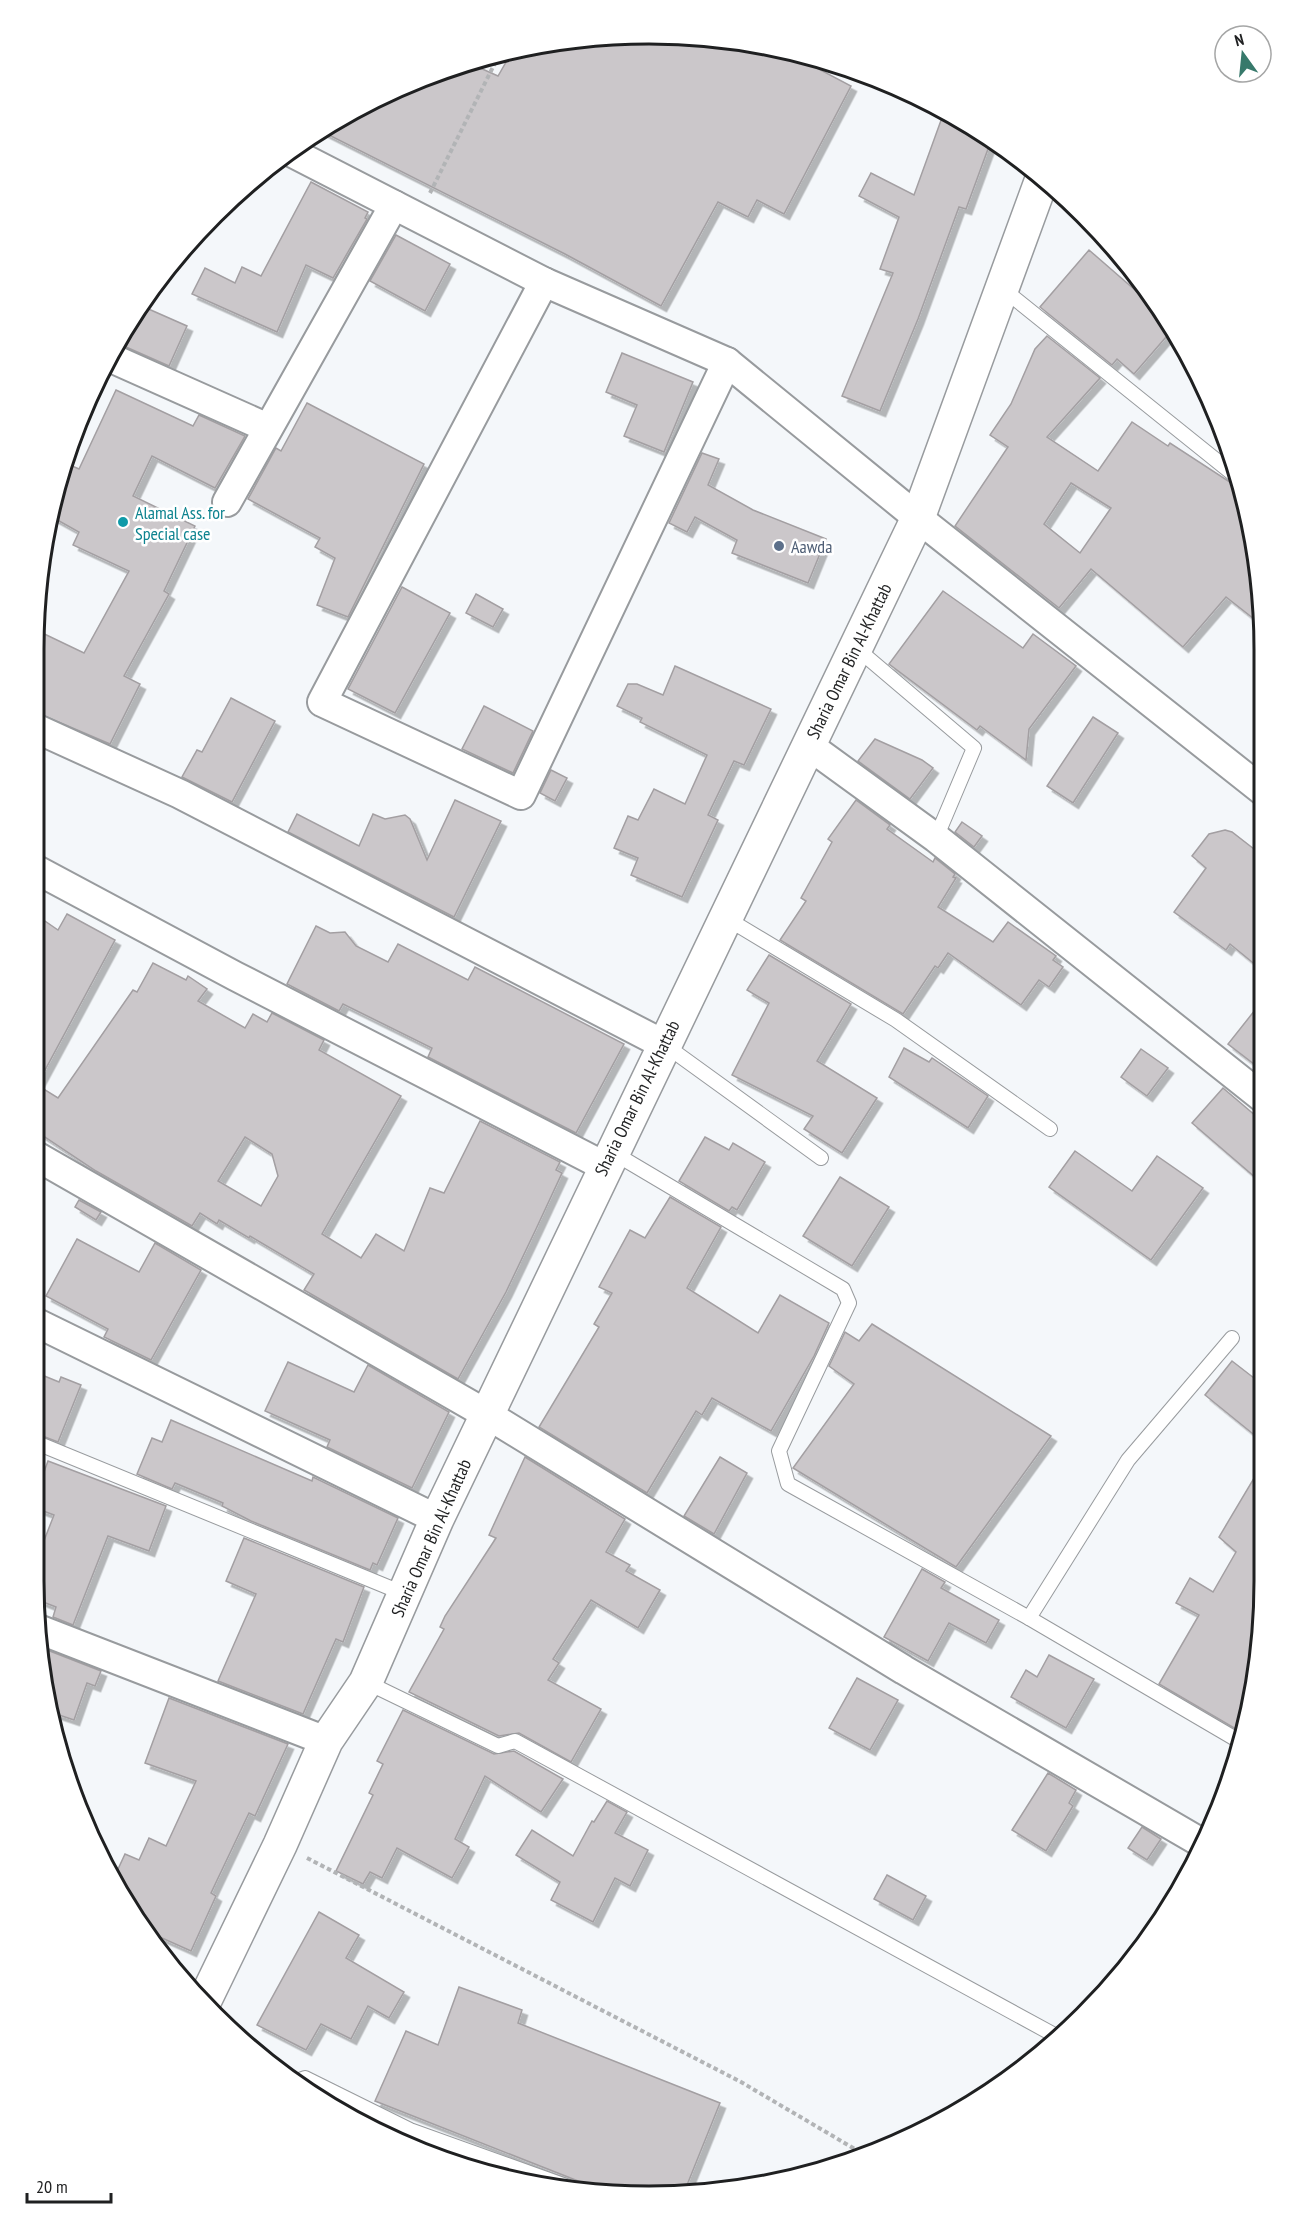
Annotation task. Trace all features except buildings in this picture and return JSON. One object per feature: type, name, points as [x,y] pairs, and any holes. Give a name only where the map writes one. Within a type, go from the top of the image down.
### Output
[{"type":"main road","name":"Sharia Omar Bin Al-Khattab","points":[[208,1994],[280,1845],[326,1741],[366,1682],[437,1519],[724,917],[918,518],[1004,289],[1039,187]]},
{"type":"street","points":[[298,156],[544,282],[727,362],[918,518],[1254,784]]},
{"type":"street","points":[[227,502],[268,428],[406,211]]},
{"type":"street","points":[[544,282],[322,702],[521,795],[727,362]]},
{"type":"street","points":[[117,361],[268,428]]},
{"type":"street","points":[[44,732],[180,794],[663,1044]]},
{"type":"street","points":[[808,745],[936,838],[1254,1091]]},
{"type":"street","points":[[44,874],[235,976],[608,1159]]},
{"type":"street","points":[[44,1161],[488,1415],[904,1670],[1195,1839]]},
{"type":"street","points":[[44,1326],[437,1519]]},
{"type":"street","points":[[46,1632],[326,1741]]},
{"type":"lane","points":[[1004,289],[1225,468]]},
{"type":"lane","points":[[855,647],[974,748],[936,838]]},
{"type":"lane","points":[[724,917],[896,1020],[1050,1129]]},
{"type":"lane","points":[[663,1044],[821,1158]]},
{"type":"lane","points":[[608,1159],[843,1289],[849,1303],[779,1450],[788,1484],[1029,1618],[1233,1737]]},
{"type":"lane","points":[[1029,1618],[1128,1460],[1232,1338]]},
{"type":"lane","points":[[44,1445],[405,1594]]},
{"type":"lane","points":[[366,1682],[498,1746],[515,1741],[1050,2032]]},
{"type":"lane","points":[[304,2078],[410,2130],[535,2175]]},
{"type":"path","points":[[406,211],[494,64]]},
{"type":"path","points":[[280,1845],[741,2082],[854,2149]]},
{"type":"place","name":"Alamal Ass. for Special case","points":[[123,522]]},
{"type":"place","name":"Aawda","points":[[779,546]]}]
